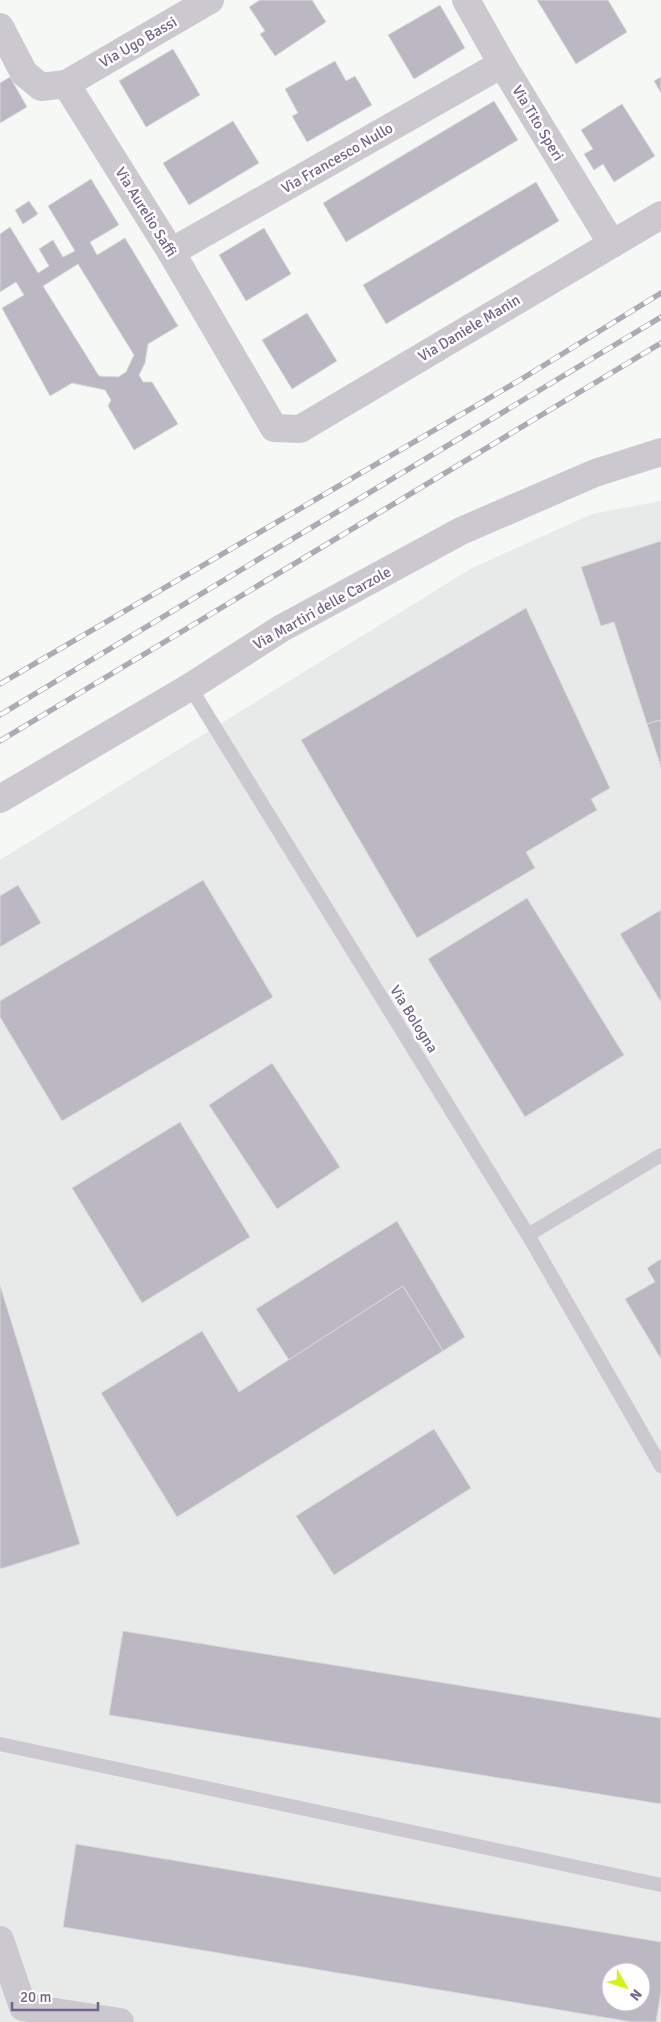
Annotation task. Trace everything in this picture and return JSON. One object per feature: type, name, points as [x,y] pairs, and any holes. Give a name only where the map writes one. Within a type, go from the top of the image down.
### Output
[{"type":"street","name":"Via Ugo Bassi","points":[[66,84],[210,0]]},
{"type":"street","name":"Via Tito Speri","points":[[466,0],[502,64],[612,244]]},
{"type":"street","points":[[0,27],[24,73],[40,87],[66,84]]},
{"type":"street","name":"Via Francesco Nullo","points":[[171,252],[502,64]]},
{"type":"street","name":"Via Aurelio Saffi","points":[[66,84],[171,252],[274,428]]},
{"type":"street","name":"Via Daniele Manin","points":[[274,428],[300,429],[661,215]]},
{"type":"street","name":"Via Martiri delle Carzole","points":[[0,799],[190,686],[282,628],[461,531],[595,473],[661,452]]},
{"type":"street","points":[[0,1940],[23,2007],[120,2022]]},
{"type":"lane","name":"Via Bologna","points":[[190,686],[528,1236],[661,1466]]},
{"type":"lane","points":[[528,1236],[661,1155]]},
{"type":"lane","points":[[0,1744],[661,1885]]},
{"type":"shaded area","points":[[661,501],[661,2022],[0,2022],[0,860],[472,568],[592,514]]},
{"type":"building","points":[[260,0],[312,0],[326,22],[275,56],[260,34],[265,31],[249,7]]},
{"type":"building","points":[[537,0],[608,0],[627,32],[576,64]]},
{"type":"building","points":[[440,5],[465,48],[414,79],[388,35]]},
{"type":"building","points":[[173,49],[200,95],[146,127],[119,81]]},
{"type":"building","points":[[335,61],[346,81],[355,76],[372,105],[307,142],[292,116],[298,113],[285,89]]},
{"type":"building","points":[[10,77],[27,107],[0,123],[0,83]]},
{"type":"building","points":[[661,77],[661,93],[654,81]]},
{"type":"building","points":[[494,101],[518,140],[346,242],[323,203]]},
{"type":"building","points":[[622,104],[655,156],[614,182],[603,164],[594,170],[584,154],[593,149],[581,130]]},
{"type":"building","points":[[233,121],[259,163],[189,205],[163,163]]},
{"type":"building","points":[[91,179],[119,225],[90,242],[97,255],[125,238],[178,326],[148,344],[145,363],[139,375],[143,382],[152,382],[178,424],[134,450],[108,406],[111,400],[105,390],[72,383],[50,396],[2,308],[24,295],[16,282],[0,292],[0,234],[10,227],[38,273],[49,266],[39,249],[53,240],[63,257],[75,251],[48,206]],"holes":[[[78,264],[134,355],[126,372],[118,377],[99,376],[43,286]]]},
{"type":"building","points":[[536,182],[559,221],[386,324],[363,285]]},
{"type":"building","points":[[29,201],[38,214],[23,224],[15,210]]},
{"type":"building","points":[[264,228],[291,274],[246,301],[219,255]]},
{"type":"building","points":[[307,313],[337,361],[292,389],[262,340]]},
{"type":"building","points":[[661,541],[661,720],[647,724],[614,622],[601,626],[581,567]]},
{"type":"building","points":[[526,608],[610,788],[591,799],[597,810],[526,852],[535,868],[417,938],[301,740]]},
{"type":"building","points":[[661,720],[661,767],[647,724]]},
{"type":"building","points":[[203,880],[273,997],[62,1121],[0,1017],[0,1001]]},
{"type":"building","points":[[18,885],[41,923],[0,947],[0,896]]},
{"type":"building","points":[[527,898],[624,1055],[525,1117],[428,959]]},
{"type":"building","points":[[661,910],[661,1002],[620,934]]},
{"type":"building","points":[[272,1063],[340,1167],[277,1209],[209,1105]]},
{"type":"building","points":[[180,1122],[250,1237],[142,1303],[72,1188]]},
{"type":"building","points":[[397,1221],[465,1337],[443,1351],[403,1286],[289,1360],[256,1309]]},
{"type":"building","points":[[661,1259],[661,1359],[625,1299],[655,1282],[647,1268]]},
{"type":"building","points":[[0,1285],[80,1544],[0,1569]]},
{"type":"building","points":[[403,1286],[443,1351],[177,1517],[101,1393],[202,1331],[239,1392]]},
{"type":"building","points":[[434,1429],[471,1488],[334,1575],[296,1516]]},
{"type":"building","points":[[123,1631],[661,1718],[661,1804],[109,1715]]},
{"type":"building","points":[[76,1844],[661,1942],[661,1992],[656,2022],[632,2022],[63,1927]]},
{"type":"railway","points":[[0,684],[520,380],[661,293]]},
{"type":"railway","points":[[0,715],[661,317]]},
{"type":"railway","points":[[0,741],[661,343]]}]
